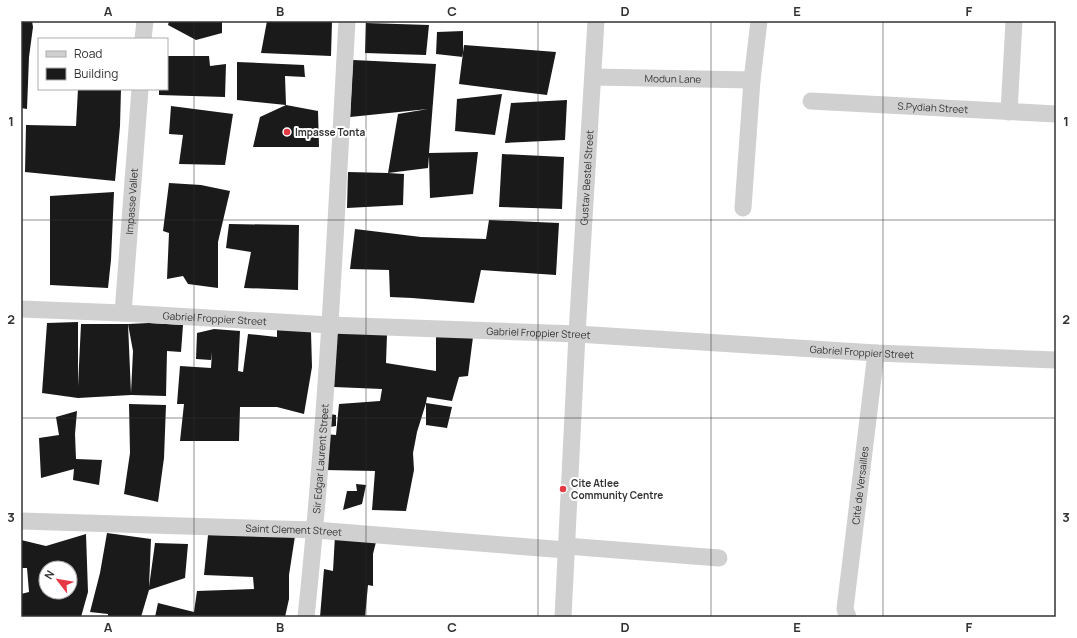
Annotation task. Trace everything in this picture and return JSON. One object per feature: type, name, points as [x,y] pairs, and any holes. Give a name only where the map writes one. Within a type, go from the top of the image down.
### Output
[{"type":"street","points":[[143,38],[145,21]]},
{"type":"street","points":[[330,325],[347,21]]},
{"type":"street","name":"Gustav Bestel Street","points":[[563,617],[577,334],[594,77],[596,21]]},
{"type":"street","points":[[743,208],[752,80],[759,21]]},
{"type":"street","points":[[1009,112],[1014,21]]},
{"type":"street","name":"Modun Lane","points":[[594,77],[752,80]]},
{"type":"street","name":"Impasse Vallet","points":[[123,313],[140,90]]},
{"type":"street","name":"S.Pydiah Street","points":[[811,101],[1056,114]]},
{"type":"street","name":"Gabriel Froppier Street","points":[[21,309],[123,313],[330,325],[577,334],[876,353],[1056,360]]},
{"type":"street","name":"Sir Edgar Laurent Street","points":[[306,617],[315,530],[330,325]]},
{"type":"street","name":"Cité de Versailles","points":[[848,617],[845,609],[876,353]]},
{"type":"street","name":"Saint Clement Street","points":[[21,521],[315,530],[719,558]]},
{"type":"building","points":[[21,21],[32,21],[33,27],[29,57],[27,109],[21,108]]},
{"type":"building","points":[[169,21],[222,21],[222,33],[196,40],[168,25]]},
{"type":"building","points":[[267,21],[332,21],[331,56],[261,53]]},
{"type":"building","points":[[366,23],[429,25],[426,55],[365,53]]},
{"type":"building","points":[[463,31],[463,57],[436,54],[437,32]]},
{"type":"building","points":[[464,45],[556,52],[547,95],[459,84]]},
{"type":"building","points":[[168,56],[209,56],[210,66],[226,64],[225,97],[159,95],[159,90],[168,90]]},
{"type":"building","points":[[353,60],[436,64],[429,153],[478,152],[473,194],[430,198],[429,156],[428,168],[388,173],[398,114],[428,109],[350,117]]},
{"type":"building","points":[[237,62],[304,65],[305,77],[285,76],[286,105],[237,100]]},
{"type":"building","points":[[78,90],[121,90],[120,126],[115,181],[25,172],[26,125],[76,126]]},
{"type":"building","points":[[502,94],[495,135],[455,131],[457,99]]},
{"type":"building","points":[[567,100],[565,140],[505,143],[511,103]]},
{"type":"building","name":"Impasse Tonta","points":[[286,105],[318,111],[319,147],[253,147],[260,117]]},
{"type":"building","points":[[171,106],[233,114],[225,165],[179,164],[183,135],[169,134]]},
{"type":"building","points":[[502,154],[564,157],[562,209],[499,207]]},
{"type":"building","points":[[348,172],[404,174],[403,205],[347,208]]},
{"type":"building","points":[[169,183],[201,185],[230,191],[218,242],[218,288],[188,284],[183,276],[167,279],[169,233],[163,231]]},
{"type":"building","points":[[114,192],[111,260],[108,288],[50,285],[50,196]]},
{"type":"building","points":[[489,220],[559,223],[556,275],[481,270],[474,303],[390,297],[389,270],[350,269],[355,229],[421,237],[486,239]]},
{"type":"building","points":[[229,224],[299,225],[298,290],[244,288],[251,252],[226,248]]},
{"type":"building","points":[[78,322],[78,386],[81,324],[149,323],[183,325],[181,352],[167,351],[166,396],[131,395],[78,398],[42,393],[47,323]],"holes":[[[128,324],[133,351],[131,393]]]},
{"type":"building","points":[[277,327],[311,332],[312,367],[304,414],[277,407],[240,407],[239,441],[180,441],[184,404],[177,404],[180,366],[211,368],[212,352],[211,360],[196,359],[197,333],[214,329],[240,331],[238,371],[243,372],[248,334],[277,337]]},
{"type":"building","points":[[336,329],[387,334],[386,363],[436,371],[436,337],[473,337],[468,376],[459,377],[452,401],[427,397],[417,432],[413,453],[414,470],[406,511],[372,510],[375,471],[325,470],[325,434],[336,435],[339,404],[380,401],[382,389],[334,387]]},
{"type":"building","points":[[426,403],[452,407],[447,428],[426,425]]},
{"type":"building","points":[[129,404],[166,405],[164,458],[158,502],[124,494],[130,453]]},
{"type":"building","points":[[77,411],[75,434],[76,459],[102,460],[99,485],[73,480],[74,469],[41,478],[39,438],[59,435],[56,417]]},
{"type":"building","points":[[324,413],[336,415],[336,426],[324,428]]},
{"type":"building","points":[[356,484],[366,485],[362,504],[343,510],[347,491],[357,491]]},
{"type":"building","points":[[107,533],[151,539],[149,587],[155,543],[188,544],[185,578],[149,590],[141,617],[108,617],[108,614],[90,612],[100,573]]},
{"type":"building","points":[[86,534],[88,592],[81,617],[21,617],[21,594],[29,592],[27,568],[21,568],[21,540],[46,546]]},
{"type":"building","points":[[208,535],[295,536],[289,575],[289,599],[285,617],[155,617],[158,603],[194,612],[197,591],[254,589],[253,577],[204,575]]},
{"type":"building","points":[[335,535],[377,538],[373,554],[373,586],[368,585],[365,617],[320,617],[324,569],[333,571]]},
{"type":"place","name":"Impasse Tonta","points":[[287,132]]},
{"type":"place","name":"Cite Atlee Community Centre","points":[[563,489]]}]
